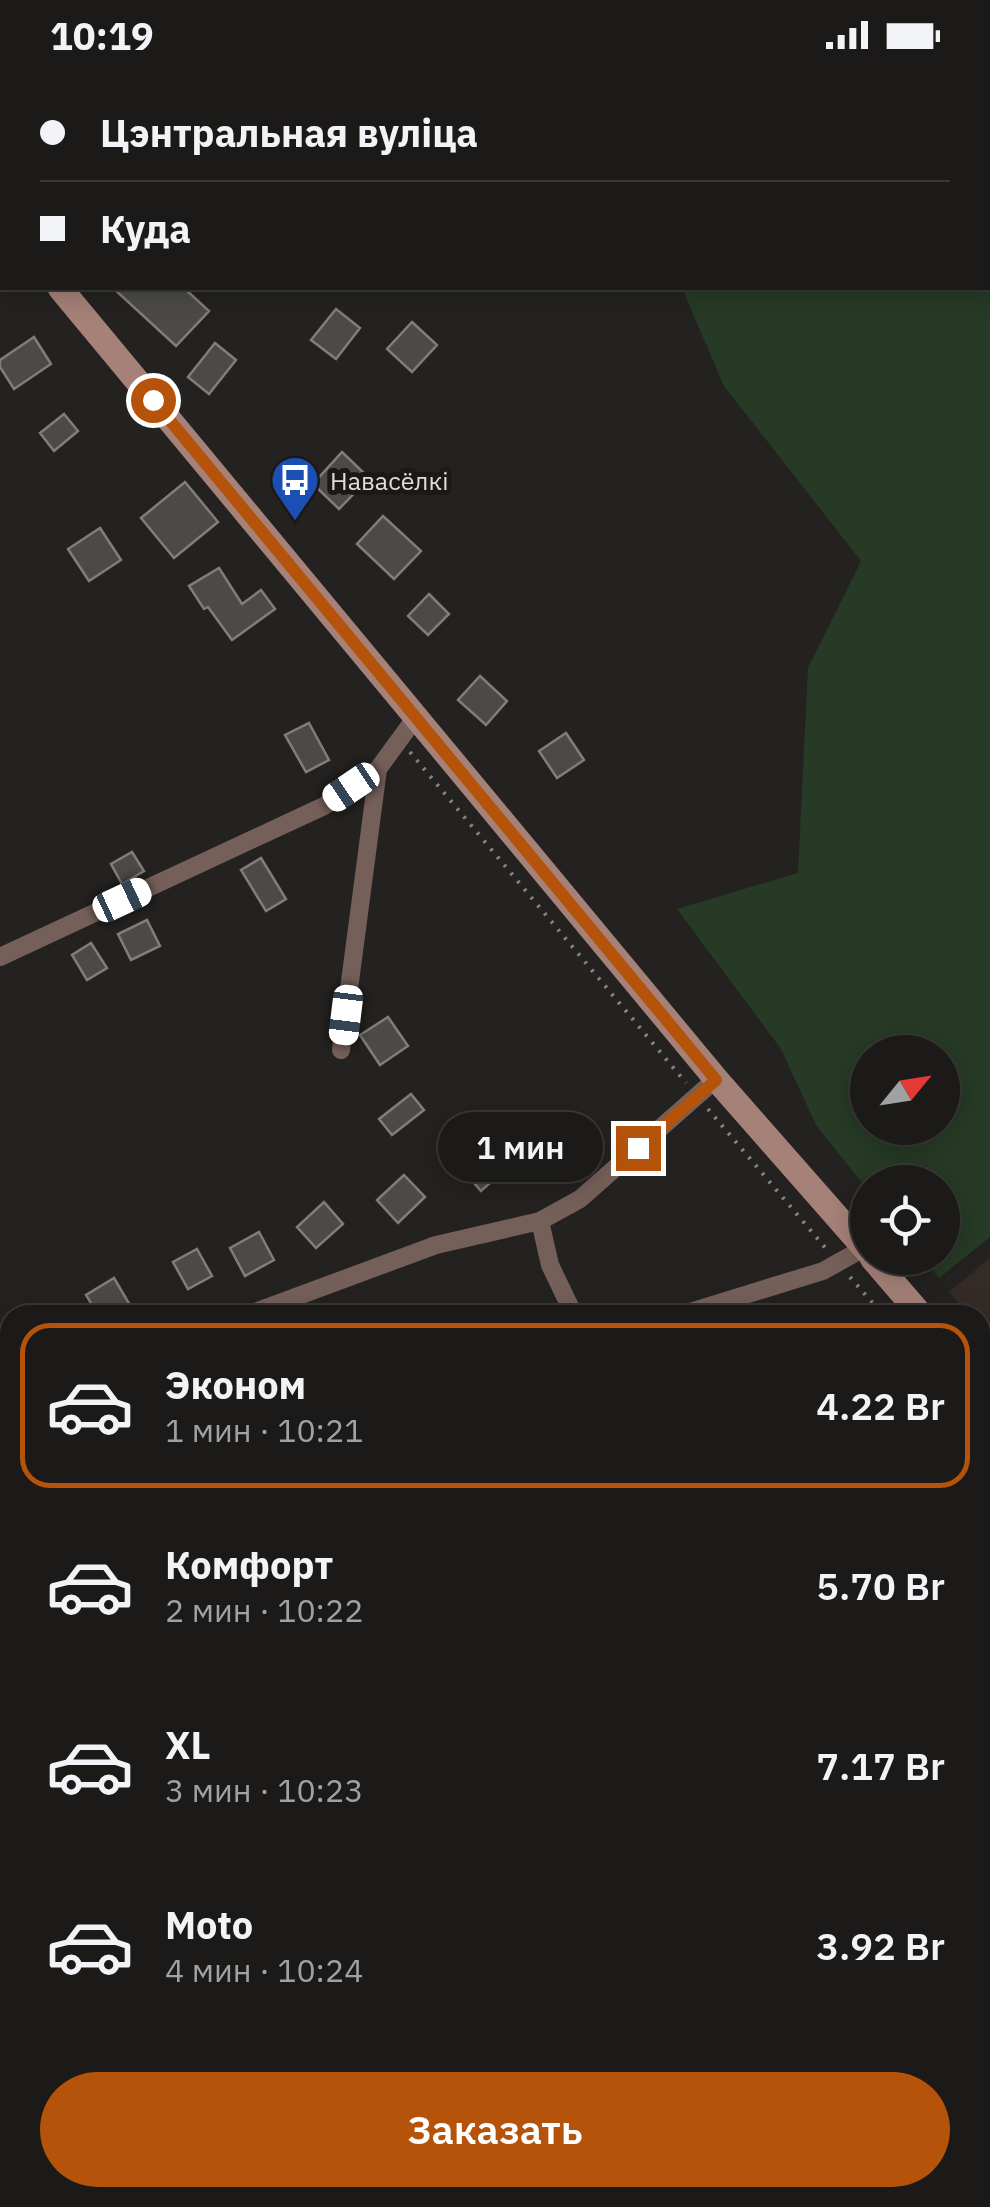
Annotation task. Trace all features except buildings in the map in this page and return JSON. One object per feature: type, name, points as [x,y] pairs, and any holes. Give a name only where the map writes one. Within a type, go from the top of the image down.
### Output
[{"type":"main road","points":[[62,290],[416,718],[707,1088],[850,1235]]},
{"type":"main road","points":[[887,1275],[912,1305]]},
{"type":"street","points":[[0,957],[324,806],[378,768],[416,718]]},
{"type":"street","points":[[341,1050],[378,768]]},
{"type":"street","points":[[274,1305],[436,1245],[540,1221],[580,1199],[707,1088]]},
{"type":"street","points":[[540,1221],[550,1265],[569,1305]]},
{"type":"street","points":[[713,1305],[824,1271],[850,1259]]},
{"type":"path","points":[[399,740],[707,1088],[838,1263],[874,1305]]},
{"type":"shaded area","points":[[990,1258],[990,1305],[960,1305],[949,1292]]},
{"type":"green space","points":[[683,290],[990,290],[990,1237],[960,1261],[960,1165],[850,1168],[816,1125],[781,1049],[677,909],[798,873],[808,668],[861,561],[724,386]]},
{"type":"place","name":"Навасёлкі","points":[[295,522]]},
{"type":"route","points":[[153,400],[716,1080],[638,1148]]}]
